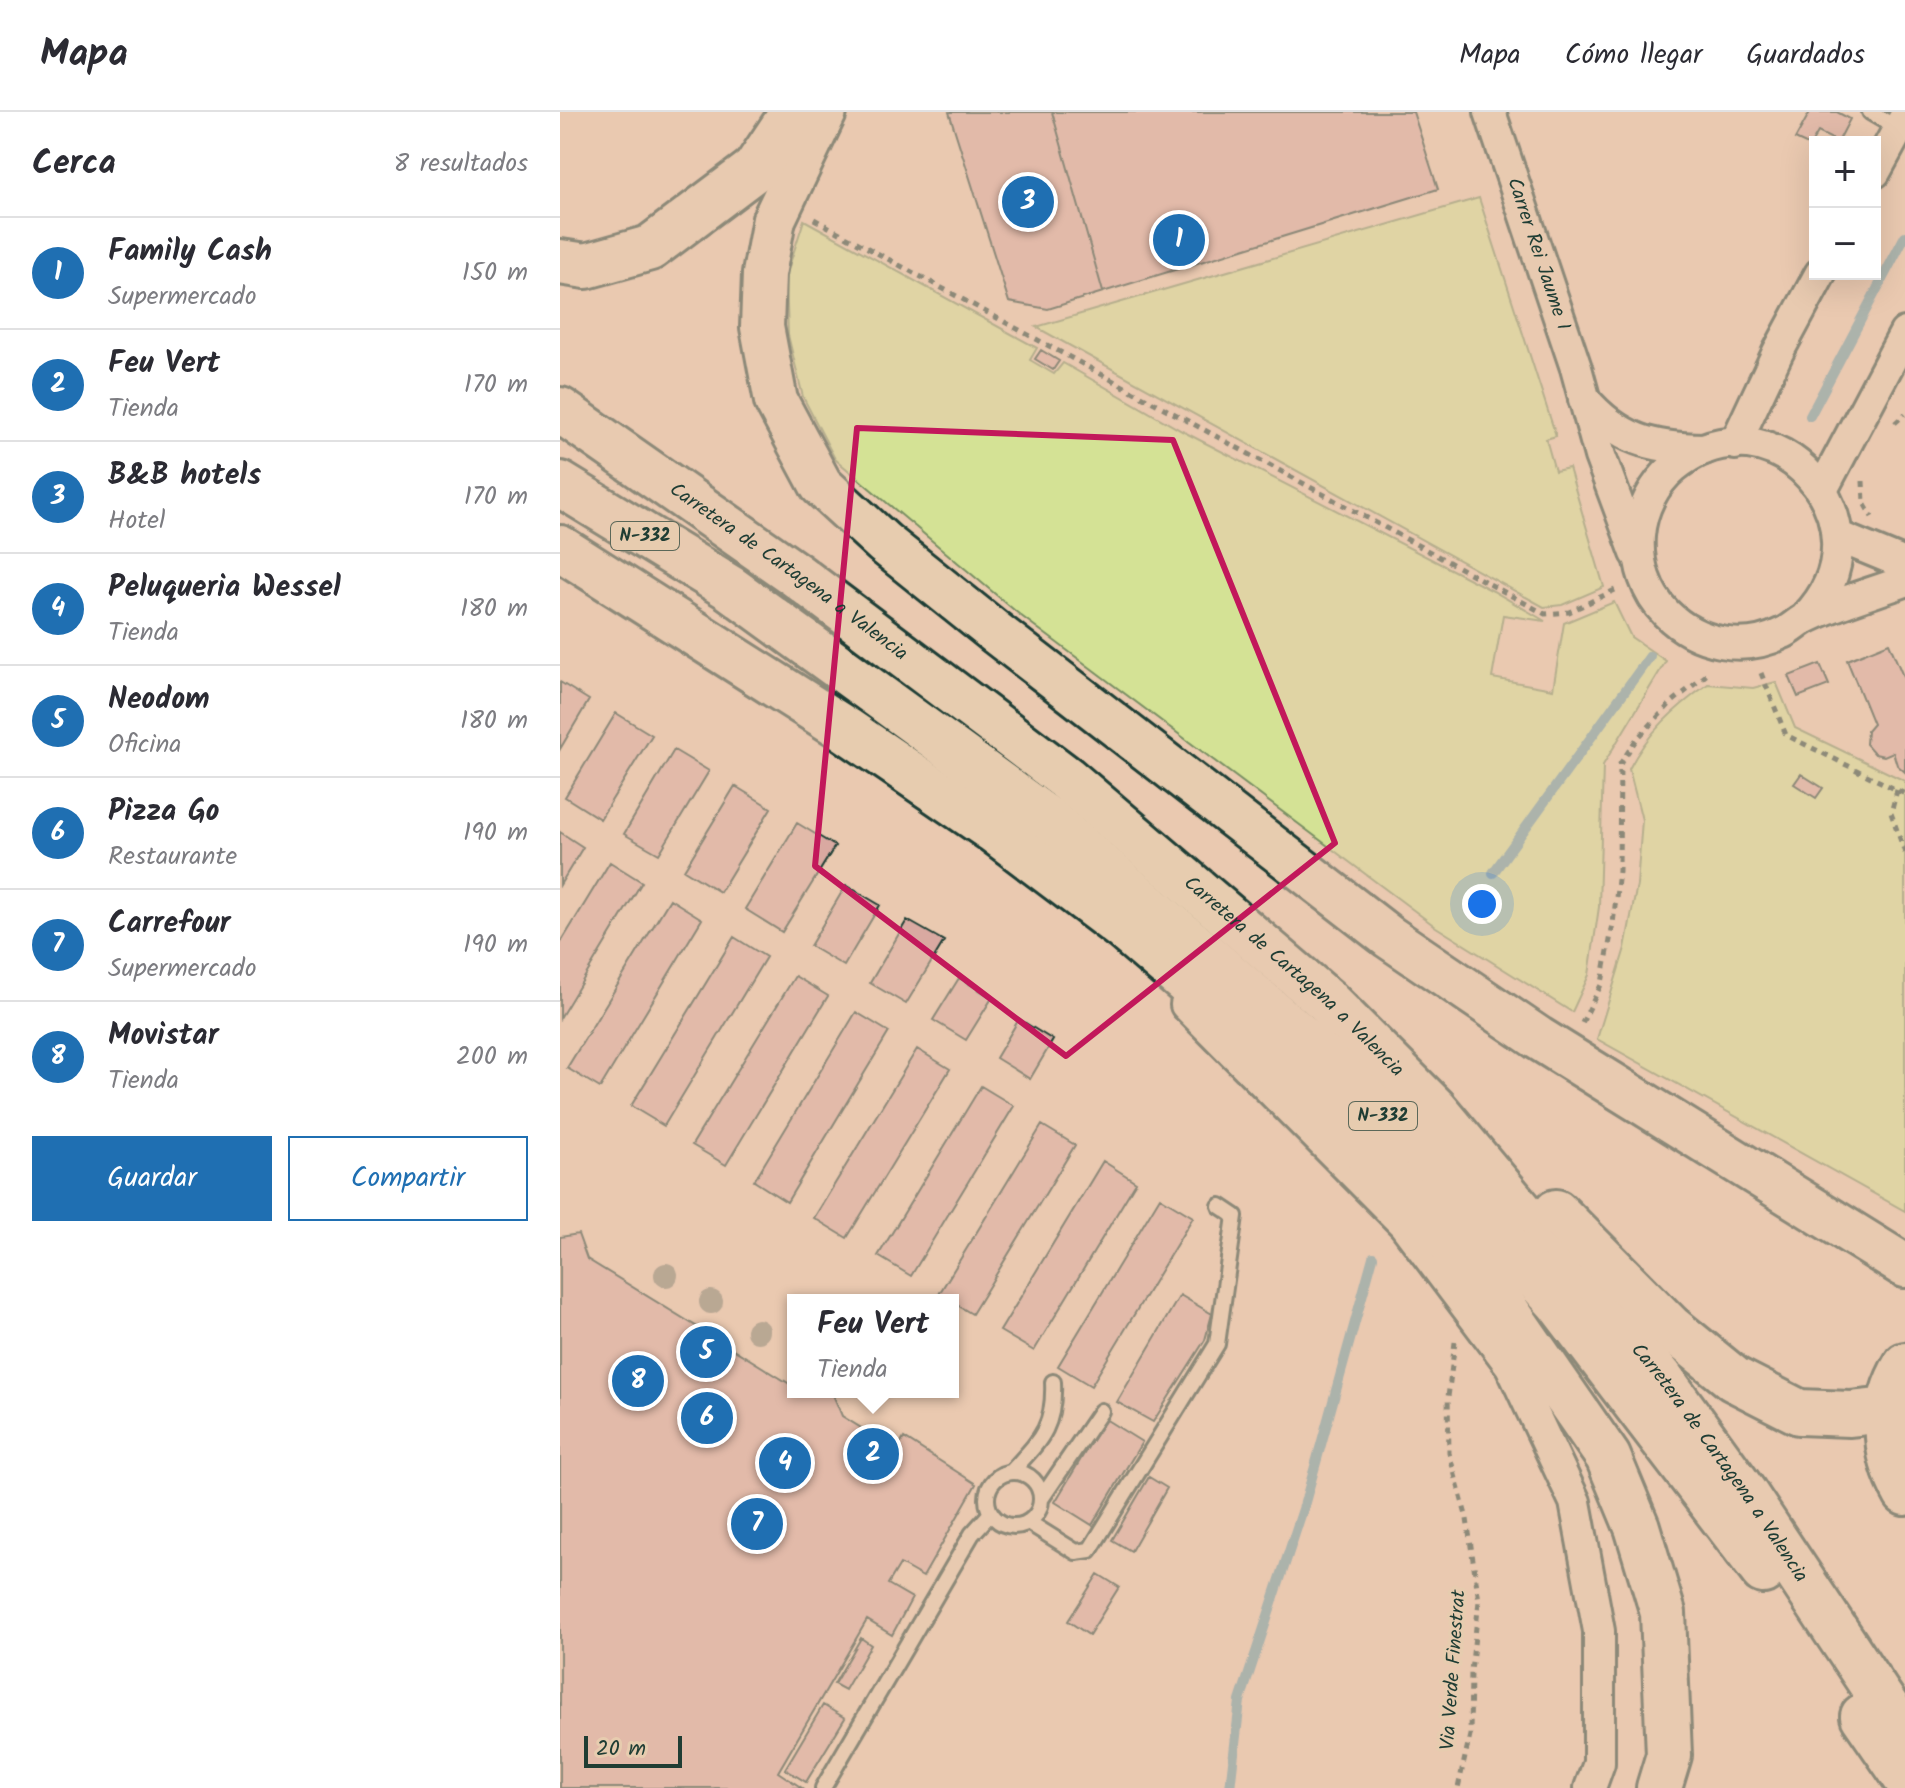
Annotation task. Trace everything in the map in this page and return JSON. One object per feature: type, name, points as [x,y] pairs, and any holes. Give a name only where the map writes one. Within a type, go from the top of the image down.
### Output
[{"type":"highway","points":[[560,262],[586,266],[650,248],[755,169],[790,117]]},
{"type":"highway","name":"Carretera de Cartagena a Valencia","points":[[560,410],[796,575],[1003,730],[1146,845],[1326,1000],[1435,1109],[1660,1377],[1745,1494],[1905,1735]]},
{"type":"highway","name":"Carretera de Cartagena a Valencia","points":[[560,484],[730,588],[1045,817],[1304,1039],[1419,1151],[1557,1301],[1739,1538],[1905,1777]]},
{"type":"highway","points":[[560,548],[845,729],[993,830],[1124,929],[1238,1027],[1344,1129],[1486,1281],[1608,1457],[1637,1527],[1663,1613],[1669,1755],[1659,1788]]},
{"type":"highway","points":[[1326,1000],[1438,1090],[1670,1327],[1734,1379],[1799,1412],[1850,1414],[1887,1410]]},
{"type":"main road","points":[[825,112],[774,219],[764,274],[762,327],[776,401],[821,485],[884,543],[995,632],[1389,937],[1538,1038],[1905,1266]]},
{"type":"main road","points":[[1905,1364],[1887,1410],[1888,1451],[1905,1494]]},
{"type":"street","name":"Carrer Rei Jaume I","points":[[1490,112],[1620,514],[1640,562]]},
{"type":"street","points":[[1881,161],[1902,123]]},
{"type":"street","points":[[1721,447],[1817,280]]},
{"type":"street","points":[[1822,490],[1905,333]]},
{"type":"street","name":"Carrer Rei Jaume I","points":[[1584,398],[1600,417],[1638,442],[1671,448],[1721,447]]},
{"type":"street","points":[[1758,446],[1786,456],[1802,467],[1822,490],[1834,517],[1837,536],[1832,576],[1825,594],[1806,617],[1790,629],[1763,641],[1743,644],[1714,641],[1686,629],[1663,610],[1649,590],[1640,562],[1640,525],[1654,489],[1675,466],[1721,447],[1758,446]]},
{"type":"street","points":[[1837,536],[1905,564]]},
{"type":"street","points":[[1806,617],[1905,581]]},
{"type":"street","points":[[1124,929],[1199,1021],[1404,1224],[1511,1366],[1575,1502],[1599,1631],[1599,1763],[1590,1788]]},
{"type":"lane","points":[[1870,112],[1902,123]]},
{"type":"lane","points":[[1053,1382],[1054,1408],[1046,1433],[1011,1472],[991,1485],[988,1503],[991,1513],[1006,1524],[1028,1522],[1076,1552],[1090,1550],[1217,1344],[1235,1216],[1220,1206]]},
{"type":"lane","points":[[1028,1522],[1037,1513],[1041,1499],[1101,1411]]},
{"type":"lane","points":[[1011,1472],[1028,1476],[1040,1490],[1041,1499]]},
{"type":"lane","points":[[823,1788],[972,1534],[991,1513]]},
{"type":"path","points":[[818,204],[811,217],[1545,614],[1569,612],[1620,587]]},
{"type":"path","points":[[1862,475],[1864,503],[1880,524]]},
{"type":"path","points":[[1581,1025],[1602,983],[1613,924],[1619,871],[1620,764],[1636,740],[1671,703],[1710,672]]},
{"type":"path","points":[[1761,673],[1786,735],[1905,794]]},
{"type":"path","points":[[1897,790],[1891,813],[1905,853]]},
{"type":"path","name":"Via Verde Finestrat","points":[[1456,1333],[1448,1397],[1449,1453],[1467,1519],[1479,1601],[1471,1671],[1470,1735],[1458,1788]]},
{"type":"highlighted area","points":[[857,428],[1173,440],[1335,843],[1066,1056],[815,866]]},
{"type":"green space","points":[[1479,198],[1556,436],[1546,439],[1555,471],[1569,468],[1604,587],[1562,605],[1544,607],[1036,327]]},
{"type":"green space","points":[[804,220],[1037,348],[1030,360],[1054,374],[1063,363],[1182,431],[1493,591],[1545,621],[1503,615],[1492,678],[1553,689],[1564,623],[1614,602],[1631,637],[1666,661],[1603,765],[1599,907],[1589,975],[1572,1012],[1436,927],[1020,615],[835,459],[803,397],[788,335],[786,276]]},
{"type":"green space","points":[[1776,682],[1795,728],[1905,781],[1905,1211],[1597,1039],[1625,948],[1637,885],[1642,820],[1629,769],[1663,722],[1708,684],[1753,688]]},
{"type":"building","points":[[949,112],[1052,112],[1103,292],[1048,309],[1009,302]]},
{"type":"building","points":[[1052,112],[1413,112],[1438,189],[1103,292]]},
{"type":"building","points":[[1810,112],[1837,112],[1850,119],[1841,136],[1826,136],[1818,132],[1816,136],[1809,136],[1809,146],[1795,139]]},
{"type":"building","points":[[1041,350],[1059,361],[1053,370],[1035,359]]},
{"type":"building","points":[[1889,643],[1905,681],[1905,772],[1897,765],[1893,752],[1884,756],[1875,754],[1866,744],[1867,731],[1873,724],[1847,660]]},
{"type":"building","points":[[1820,664],[1829,685],[1798,697],[1789,676]]},
{"type":"building","points":[[560,682],[589,700],[560,749]]},
{"type":"building","points":[[616,713],[652,735],[600,819],[565,797]]},
{"type":"building","points":[[674,750],[709,771],[659,854],[624,834]]},
{"type":"building","points":[[1801,774],[1823,788],[1816,798],[1794,784]]},
{"type":"building","points":[[735,786],[771,808],[720,892],[684,870]]},
{"type":"building","points":[[797,823],[835,846],[782,932],[745,909]]},
{"type":"building","points":[[560,832],[583,847],[560,885]]},
{"type":"building","points":[[610,862],[642,882],[560,1018],[560,944]]},
{"type":"building","points":[[846,885],[880,905],[844,966],[810,946]]},
{"type":"building","points":[[670,899],[702,919],[600,1088],[567,1068]]},
{"type":"building","points":[[907,920],[944,941],[906,1004],[870,983]]},
{"type":"building","points":[[734,937],[766,957],[664,1126],[631,1106]]},
{"type":"building","points":[[795,976],[828,996],[726,1165],[692,1145]]},
{"type":"building","points":[[959,978],[992,998],[966,1040],[933,1020]]},
{"type":"building","points":[[856,1012],[889,1032],[787,1202],[754,1181]]},
{"type":"building","points":[[1019,1019],[1053,1040],[1030,1079],[996,1058]]},
{"type":"building","points":[[917,1049],[950,1069],[847,1238],[814,1218]]},
{"type":"building","points":[[981,1086],[1014,1106],[911,1276],[878,1256]]},
{"type":"building","points":[[1042,1125],[1075,1145],[972,1314],[959,1306],[959,1294],[939,1294]]},
{"type":"building","points":[[1103,1161],[1136,1182],[1034,1351],[1000,1331]]},
{"type":"building","points":[[1160,1197],[1193,1217],[1091,1386],[1058,1366]]},
{"type":"building","points":[[578,1234],[587,1259],[787,1382],[787,1398],[834,1398],[842,1416],[897,1450],[904,1438],[976,1484],[923,1577],[900,1564],[888,1584],[912,1598],[892,1635],[867,1620],[778,1772],[802,1788],[560,1788],[560,1237]]},
{"type":"building","points":[[1180,1295],[1212,1314],[1205,1340],[1153,1422],[1117,1402]]},
{"type":"building","points":[[1105,1419],[1142,1442],[1092,1525],[1055,1502]]},
{"type":"building","points":[[1149,1477],[1167,1488],[1131,1551],[1112,1540]]},
{"type":"building","points":[[1098,1574],[1119,1587],[1089,1635],[1068,1621]]},
{"type":"building","points":[[861,1638],[871,1645],[845,1690],[834,1684]]},
{"type":"building","points":[[823,1705],[845,1718],[806,1782],[785,1769]]},
{"type":"waterway","points":[[1810,416],[1905,236]]},
{"type":"waterway","points":[[1493,873],[1650,656]]},
{"type":"waterway","points":[[1230,1788],[1240,1701],[1304,1506],[1373,1257]]},
{"type":"place","name":"B&B hotels","points":[[1028,202]]},
{"type":"place","name":"Family Cash","points":[[1179,240]]},
{"type":"place","name":"Neodom","points":[[706,1352]]},
{"type":"place","name":"Movistar","points":[[638,1381]]},
{"type":"place","name":"Pizza Go","points":[[707,1418]]},
{"type":"place","name":"Feu Vert","points":[[873,1454]]},
{"type":"place","name":"Peluqueria Wessel","points":[[785,1463]]},
{"type":"place","name":"Carrefour","points":[[757,1524]]}]
